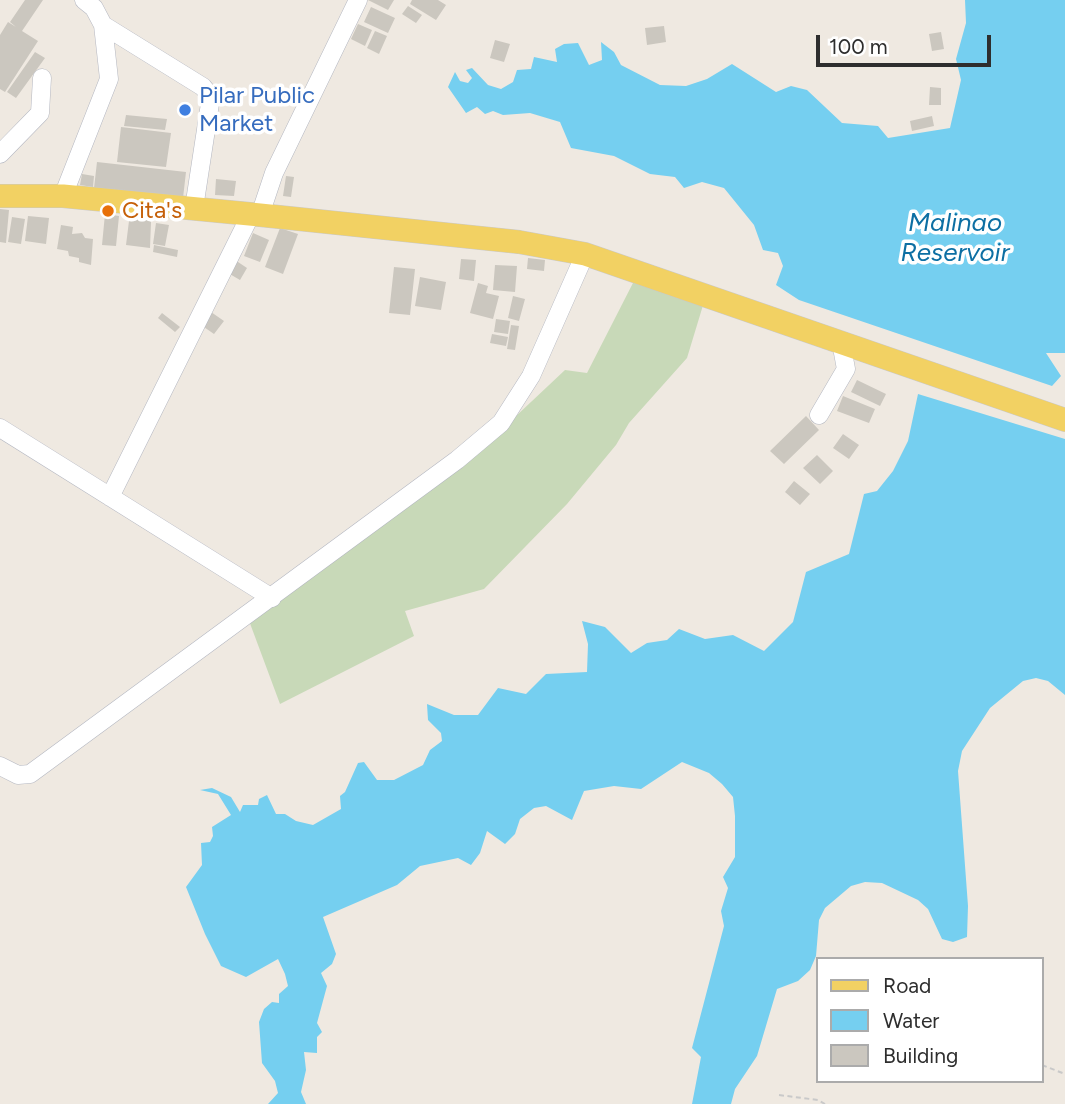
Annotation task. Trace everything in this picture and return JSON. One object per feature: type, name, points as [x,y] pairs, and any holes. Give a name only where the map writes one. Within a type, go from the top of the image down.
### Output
[{"type":"main road","points":[[0,196],[63,196],[255,214],[519,242],[585,254],[1065,420]]},
{"type":"street","points":[[63,196],[109,79],[103,25],[94,8],[84,0]]},
{"type":"street","points":[[110,497],[255,214],[358,0]]},
{"type":"street","points":[[103,25],[203,87],[211,97],[212,110],[194,208]]},
{"type":"street","points":[[0,154],[40,113],[42,78]]},
{"type":"street","points":[[0,766],[18,775],[30,774],[272,598],[457,460],[501,423],[531,376],[585,254]]},
{"type":"street","points":[[819,415],[846,369],[841,342]]},
{"type":"street","points":[[0,428],[272,598]]},
{"type":"path","points":[[1044,1066],[1065,1074]]},
{"type":"path","points":[[779,1095],[818,1100],[825,1104]]},
{"type":"green space","points":[[634,281],[704,302],[687,358],[629,423],[616,445],[567,504],[484,589],[405,611],[414,636],[280,704],[248,618],[498,433],[565,370],[587,373]]},
{"type":"water","name":"Malinao Reservoir","points":[[965,0],[1065,0],[1065,353],[1046,353],[1061,376],[1052,386],[799,300],[776,285],[783,266],[778,253],[763,250],[754,225],[724,188],[702,182],[684,188],[675,177],[650,174],[614,156],[571,148],[560,122],[530,113],[503,115],[493,111],[485,114],[477,107],[466,113],[448,87],[455,72],[460,81],[468,83],[472,78],[466,70],[472,68],[488,85],[501,89],[513,82],[517,70],[531,69],[534,57],[557,62],[555,49],[564,44],[578,43],[589,65],[602,60],[601,42],[614,52],[621,65],[660,85],[686,86],[707,79],[732,64],[776,92],[791,86],[807,90],[842,123],[878,126],[888,138],[950,128],[961,80],[956,59],[966,23]]},
{"type":"water","points":[[918,394],[1065,439],[1065,695],[1048,681],[1036,678],[1023,681],[990,708],[962,751],[958,771],[968,906],[967,937],[953,942],[942,939],[928,909],[918,900],[882,883],[865,882],[851,886],[825,908],[819,920],[816,956],[810,970],[798,981],[777,989],[757,1056],[735,1089],[731,1104],[692,1104],[701,1057],[692,1048],[724,926],[721,911],[728,888],[723,877],[735,857],[735,816],[733,797],[722,784],[709,773],[682,762],[641,789],[614,786],[584,791],[572,820],[546,806],[534,808],[520,819],[515,834],[505,844],[487,831],[480,853],[471,865],[458,858],[420,866],[397,885],[323,917],[336,954],[332,964],[321,973],[327,986],[317,1023],[322,1032],[317,1037],[317,1053],[304,1052],[306,1070],[301,1092],[306,1104],[268,1104],[278,1093],[275,1081],[262,1063],[259,1022],[264,1009],[272,1002],[279,1003],[279,994],[288,986],[278,959],[246,977],[221,966],[205,934],[186,887],[202,865],[201,843],[210,842],[213,836],[212,827],[231,815],[218,794],[200,790],[212,788],[231,797],[240,812],[243,805],[258,805],[259,799],[267,795],[276,814],[285,814],[296,821],[313,825],[341,809],[340,796],[345,792],[358,763],[364,762],[377,780],[394,780],[423,765],[430,750],[442,741],[441,733],[428,720],[427,704],[454,715],[478,715],[498,688],[526,694],[546,674],[587,672],[588,644],[582,621],[605,627],[631,653],[647,643],[667,640],[679,629],[705,639],[733,635],[764,651],[793,622],[806,572],[849,554],[864,494],[877,491],[893,471],[908,441]]},
{"type":"building","points":[[25,0],[43,0],[22,31],[38,41],[5,92],[0,89],[0,35],[8,22],[16,27],[10,22]]},
{"type":"building","points":[[368,0],[394,0],[388,10]]},
{"type":"building","points":[[412,0],[438,0],[446,5],[436,20],[410,4]]},
{"type":"building","points":[[408,6],[422,15],[416,23],[402,14]]},
{"type":"building","points":[[371,7],[395,18],[388,33],[364,22]]},
{"type":"building","points":[[358,24],[372,30],[365,46],[351,39]]},
{"type":"building","points":[[664,26],[666,42],[647,45],[645,28]]},
{"type":"building","points":[[375,31],[387,36],[379,54],[367,48]]},
{"type":"building","points":[[941,32],[944,49],[932,51],[929,34]]},
{"type":"building","points":[[495,40],[510,44],[504,62],[490,58]]},
{"type":"building","points":[[35,52],[45,58],[16,98],[7,92]]},
{"type":"building","points":[[930,87],[941,88],[941,105],[929,105]]},
{"type":"building","points":[[126,115],[167,119],[165,130],[124,126]]},
{"type":"building","points":[[932,116],[934,126],[912,131],[910,121]]},
{"type":"building","points":[[121,127],[171,133],[166,167],[117,162]]},
{"type":"building","points":[[97,162],[186,172],[183,198],[94,188]]},
{"type":"building","points":[[82,174],[94,176],[93,187],[80,185]]},
{"type":"building","points":[[286,176],[294,177],[291,197],[283,196]]},
{"type":"building","points":[[216,179],[236,181],[234,196],[215,195]]},
{"type":"building","points":[[0,209],[9,210],[6,243],[0,242]]},
{"type":"building","points":[[130,213],[145,215],[151,222],[150,248],[126,245]]},
{"type":"building","points":[[105,214],[119,216],[116,246],[102,245]]},
{"type":"building","points":[[28,216],[49,218],[46,244],[25,241]]},
{"type":"building","points":[[12,217],[25,219],[21,244],[8,242]]},
{"type":"building","points":[[156,223],[169,225],[165,246],[153,244]]},
{"type":"building","points":[[61,225],[73,227],[72,234],[82,233],[85,238],[93,239],[91,265],[69,256],[68,251],[57,249]]},
{"type":"building","points":[[280,228],[298,234],[283,274],[265,267]]},
{"type":"building","points":[[253,233],[269,240],[260,262],[244,256]]},
{"type":"building","points":[[154,245],[178,250],[177,257],[153,252]]},
{"type":"building","points":[[528,258],[545,260],[544,271],[527,269]]},
{"type":"building","points":[[461,259],[476,260],[474,281],[459,279]]},
{"type":"building","points":[[235,260],[247,268],[240,280],[228,273]]},
{"type":"building","points":[[495,265],[517,266],[515,292],[493,290]]},
{"type":"building","points":[[394,267],[415,269],[410,315],[389,313]]},
{"type":"building","points":[[420,277],[446,282],[441,310],[415,306]]},
{"type":"building","points":[[478,283],[488,286],[486,293],[499,296],[493,319],[470,313]]},
{"type":"building","points":[[513,296],[525,299],[519,321],[508,318]]},
{"type":"building","points":[[211,312],[224,321],[214,334],[201,325]]},
{"type":"building","points":[[162,313],[180,327],[175,332],[158,318]]},
{"type":"building","points":[[496,319],[510,321],[508,334],[494,332]]},
{"type":"building","points":[[511,325],[519,326],[515,350],[507,349]]},
{"type":"building","points":[[492,334],[508,337],[506,346],[490,343]]},
{"type":"building","points":[[857,380],[886,394],[880,406],[851,392]]},
{"type":"building","points":[[843,396],[875,409],[869,423],[837,411]]},
{"type":"building","points":[[806,416],[819,430],[784,464],[770,451]]},
{"type":"building","points":[[843,434],[859,445],[849,459],[833,448]]},
{"type":"building","points":[[817,455],[833,471],[820,484],[803,468]]},
{"type":"building","points":[[794,481],[810,494],[800,505],[785,492]]},
{"type":"place","name":"Pilar Public Market","points":[[185,110]]},
{"type":"place","name":"Cita's","points":[[108,211]]}]
